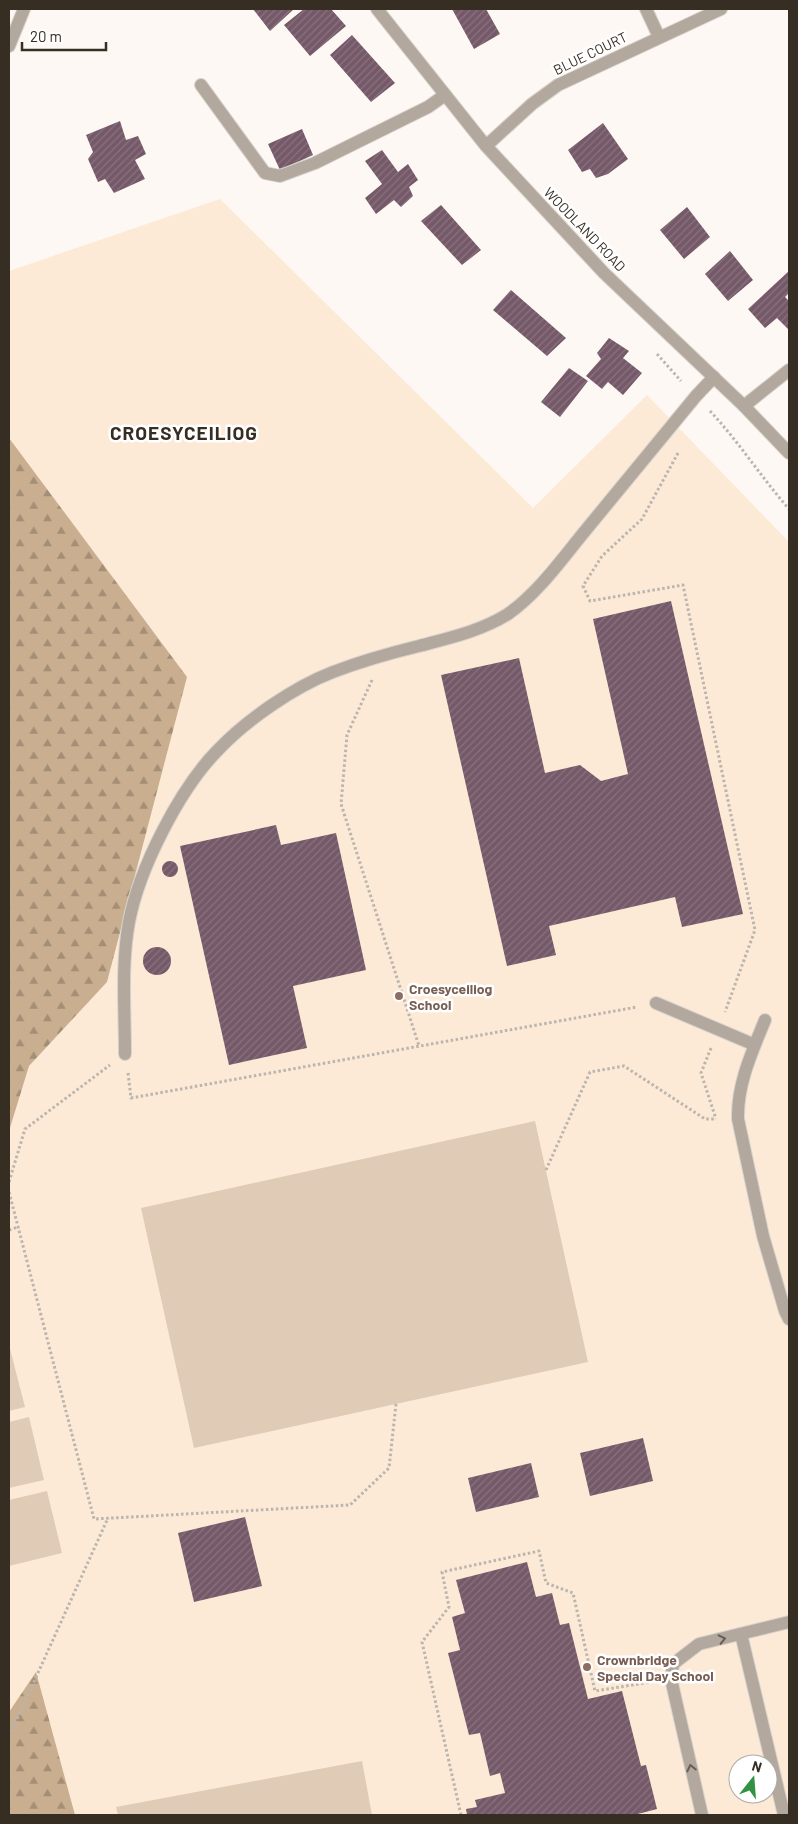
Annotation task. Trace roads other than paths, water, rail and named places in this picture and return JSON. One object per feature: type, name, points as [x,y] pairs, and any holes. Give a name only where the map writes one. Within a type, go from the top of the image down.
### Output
[{"type":"street","points":[[9,46],[24,9]]},
{"type":"street","name":"WOODLAND ROAD","points":[[377,9],[486,146],[604,273],[744,406],[789,453]]},
{"type":"street","points":[[646,9],[659,37]]},
{"type":"street","name":"BLUE COURT","points":[[486,146],[532,104],[558,85],[721,9]]},
{"type":"street","points":[[201,85],[265,173],[280,176],[315,163],[445,95]]},
{"type":"street","points":[[744,406],[789,370]]},
{"type":"street","points":[[125,1054],[125,956],[129,921],[144,869],[188,790],[216,752],[250,721],[291,694],[330,673],[490,624],[526,599],[696,396],[714,378]]},
{"type":"street","points":[[656,1003],[755,1045]]},
{"type":"street","points":[[765,1020],[740,1089],[738,1120],[763,1236],[789,1319]]},
{"type":"street","points":[[702,1815],[671,1679],[673,1664],[699,1644],[789,1622]]},
{"type":"street","points":[[741,1634],[784,1815]]},
{"type":"place","name":"Croesyceiliog School","points":[[399,996]]},
{"type":"place","name":"Crownbridge Special Day School","points":[[587,1667]]},
{"type":"district","name":"CROESYCEILIOG","points":[[184,432]]}]
